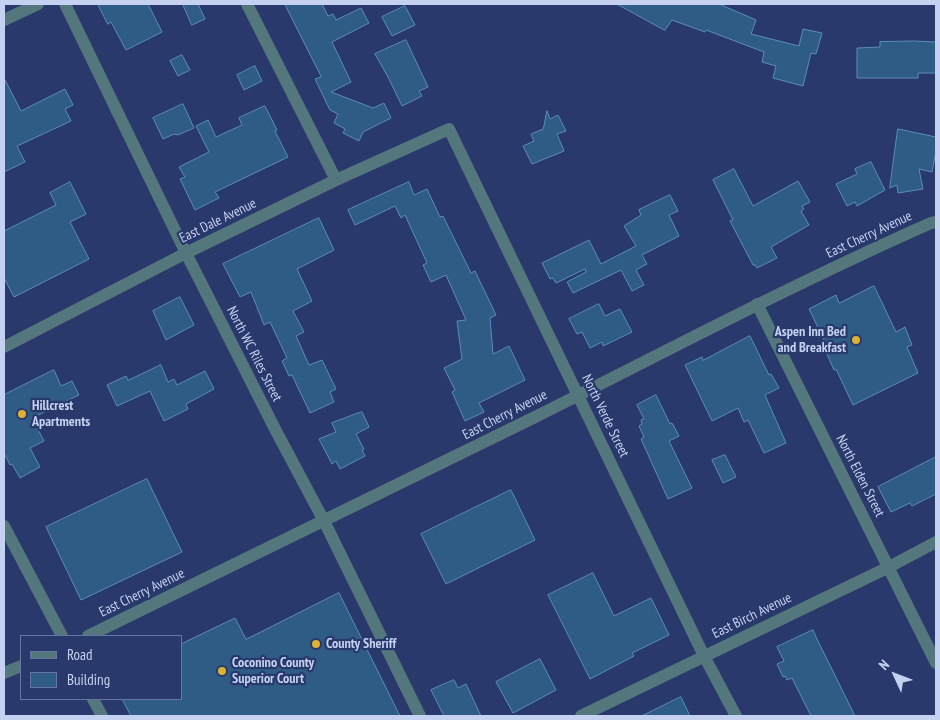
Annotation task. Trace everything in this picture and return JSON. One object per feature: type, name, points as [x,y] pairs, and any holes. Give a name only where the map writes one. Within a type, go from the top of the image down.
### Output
[{"type":"street","points":[[4,20],[38,4]]},
{"type":"street","name":"North WC Riles Street","points":[[65,4],[186,253],[324,521],[420,716]]},
{"type":"street","points":[[247,4],[336,180]]},
{"type":"street","name":"East Dale Avenue","points":[[4,347],[186,253],[336,180],[449,129]]},
{"type":"street","name":"North Verde Street","points":[[449,129],[704,656],[736,716]]},
{"type":"street","name":"East Cherry Avenue","points":[[90,635],[579,395],[757,304],[888,242],[936,222]]},
{"type":"street","name":"North Elden Street","points":[[757,304],[936,663]]},
{"type":"street","points":[[4,526],[61,635]]},
{"type":"street","name":"East Birch Avenue","points":[[581,716],[889,567],[936,542]]},
{"type":"street","points":[[4,673],[20,666]]},
{"type":"street","points":[[94,700],[102,716]]},
{"type":"building","points":[[98,4],[148,4],[162,32],[126,50],[111,22],[108,24]]},
{"type":"building","points":[[183,4],[198,4],[205,19],[192,25]]},
{"type":"building","points":[[285,4],[322,4],[328,16],[333,14],[336,20],[361,8],[369,23],[332,42],[351,82],[331,92],[373,108],[384,103],[391,118],[363,132],[359,141],[343,133],[345,129],[334,123],[338,114],[330,110],[315,79],[321,77]]},
{"type":"building","points":[[617,4],[719,4],[756,20],[751,34],[799,46],[803,29],[822,33],[816,54],[811,53],[803,86],[773,78],[776,66],[762,62],[764,52],[706,30],[705,32],[672,20],[665,30]]},
{"type":"building","points":[[405,6],[415,25],[392,36],[382,17]]},
{"type":"building","points":[[406,40],[428,87],[419,91],[422,96],[402,106],[375,54]]},
{"type":"building","points":[[880,42],[936,42],[936,73],[918,73],[918,78],[857,78],[857,48],[880,47]]},
{"type":"building","points":[[182,55],[190,70],[178,76],[170,61]]},
{"type":"building","points":[[255,66],[262,81],[244,90],[237,75]]},
{"type":"building","points":[[4,78],[21,111],[65,89],[73,105],[65,109],[71,121],[17,146],[25,162],[4,172]]},
{"type":"building","points":[[183,104],[194,128],[163,139],[153,118]]},
{"type":"building","points":[[265,106],[288,157],[215,192],[219,198],[195,210],[180,179],[185,177],[179,167],[209,152],[196,126],[208,120],[216,137],[242,125],[239,118]]},
{"type":"building","points":[[547,111],[550,119],[558,115],[566,131],[557,134],[564,151],[532,164],[523,146],[534,141],[531,134],[543,129]]},
{"type":"building","points":[[898,129],[936,137],[936,151],[932,172],[919,169],[923,189],[898,193],[897,185],[890,188]]},
{"type":"building","points":[[871,162],[885,190],[857,206],[855,202],[847,206],[836,184],[857,174],[855,169]]},
{"type":"building","points":[[734,169],[753,206],[798,181],[810,202],[802,206],[804,209],[801,211],[809,225],[771,247],[777,258],[757,268],[753,265],[730,221],[733,220],[713,180]]},
{"type":"building","points":[[70,182],[86,214],[70,222],[89,259],[14,297],[4,278],[4,231],[56,205],[50,193]]},
{"type":"building","points":[[409,182],[414,195],[427,189],[440,217],[443,216],[471,273],[475,271],[496,315],[490,318],[493,354],[509,346],[525,380],[479,403],[484,412],[465,421],[452,392],[455,390],[444,368],[462,359],[457,321],[466,320],[446,275],[431,282],[423,265],[427,263],[405,215],[401,218],[395,206],[355,225],[348,210]]},
{"type":"building","points":[[670,195],[678,211],[669,215],[679,236],[642,255],[647,264],[636,270],[644,285],[632,291],[621,270],[573,293],[567,282],[586,272],[585,269],[556,283],[553,278],[550,279],[542,263],[589,240],[601,264],[636,246],[624,226],[641,215],[639,210]]},
{"type":"building","points":[[319,218],[334,250],[297,269],[312,301],[293,311],[304,332],[296,336],[309,365],[322,360],[336,389],[330,392],[334,402],[310,413],[292,375],[289,376],[282,361],[287,358],[270,322],[264,325],[251,292],[240,297],[223,264]]},
{"type":"building","points":[[874,286],[896,332],[905,327],[912,345],[907,347],[918,373],[853,405],[836,369],[834,370],[823,345],[826,344],[809,309],[836,295],[839,303]]},
{"type":"building","points":[[180,297],[194,325],[166,340],[153,311]]},
{"type":"building","points":[[599,304],[605,316],[620,309],[632,332],[603,346],[602,342],[590,348],[582,332],[577,334],[569,319]]},
{"type":"building","points":[[750,336],[769,375],[771,374],[779,388],[765,395],[786,443],[764,453],[748,420],[744,422],[738,408],[712,421],[685,365],[702,357],[703,360]]},
{"type":"building","points":[[161,365],[168,382],[174,379],[177,385],[205,371],[214,389],[186,404],[188,409],[164,421],[150,391],[117,406],[107,385],[126,376],[128,380]]},
{"type":"building","name":"Hillcrest Apartments","points":[[54,370],[61,386],[72,381],[79,395],[32,418],[44,441],[30,448],[40,467],[20,478],[4,453],[4,395]]},
{"type":"building","points":[[656,395],[670,424],[672,423],[679,436],[669,441],[692,488],[668,499],[641,439],[644,437],[639,426],[642,424],[641,420],[644,419],[637,405]]},
{"type":"building","points":[[362,412],[369,427],[356,434],[364,449],[362,450],[365,456],[340,469],[336,461],[332,464],[319,439],[336,432],[332,423]]},
{"type":"building","points":[[725,455],[736,477],[723,483],[712,460]]},
{"type":"building","points":[[936,457],[936,494],[912,506],[910,503],[891,512],[878,487]]},
{"type":"building","points":[[147,479],[182,552],[81,600],[46,527]]},
{"type":"building","points":[[511,490],[535,540],[446,584],[421,534]]},
{"type":"building","points":[[593,573],[614,616],[651,598],[669,635],[632,653],[634,656],[590,679],[548,595]]},
{"type":"building","points":[[339,593],[400,716],[131,716],[123,700],[182,700],[182,644],[235,618],[246,639]]},
{"type":"building","points":[[813,630],[855,716],[811,716],[792,678],[787,680],[785,676],[783,677],[777,664],[784,661],[777,647]]},
{"type":"building","points":[[540,659],[556,690],[513,713],[496,682]]},
{"type":"building","points":[[454,680],[458,688],[466,684],[481,716],[444,716],[431,690]]},
{"type":"building","points":[[681,697],[690,716],[642,716]]},
{"type":"place","name":"Aspen Inn Bed and Breakfast","points":[[856,340]]},
{"type":"place","name":"Hillcrest Apartments","points":[[22,414]]},
{"type":"place","name":"County Sheriff","points":[[316,644]]},
{"type":"place","name":"Coconino County Superior Court","points":[[222,671]]}]
